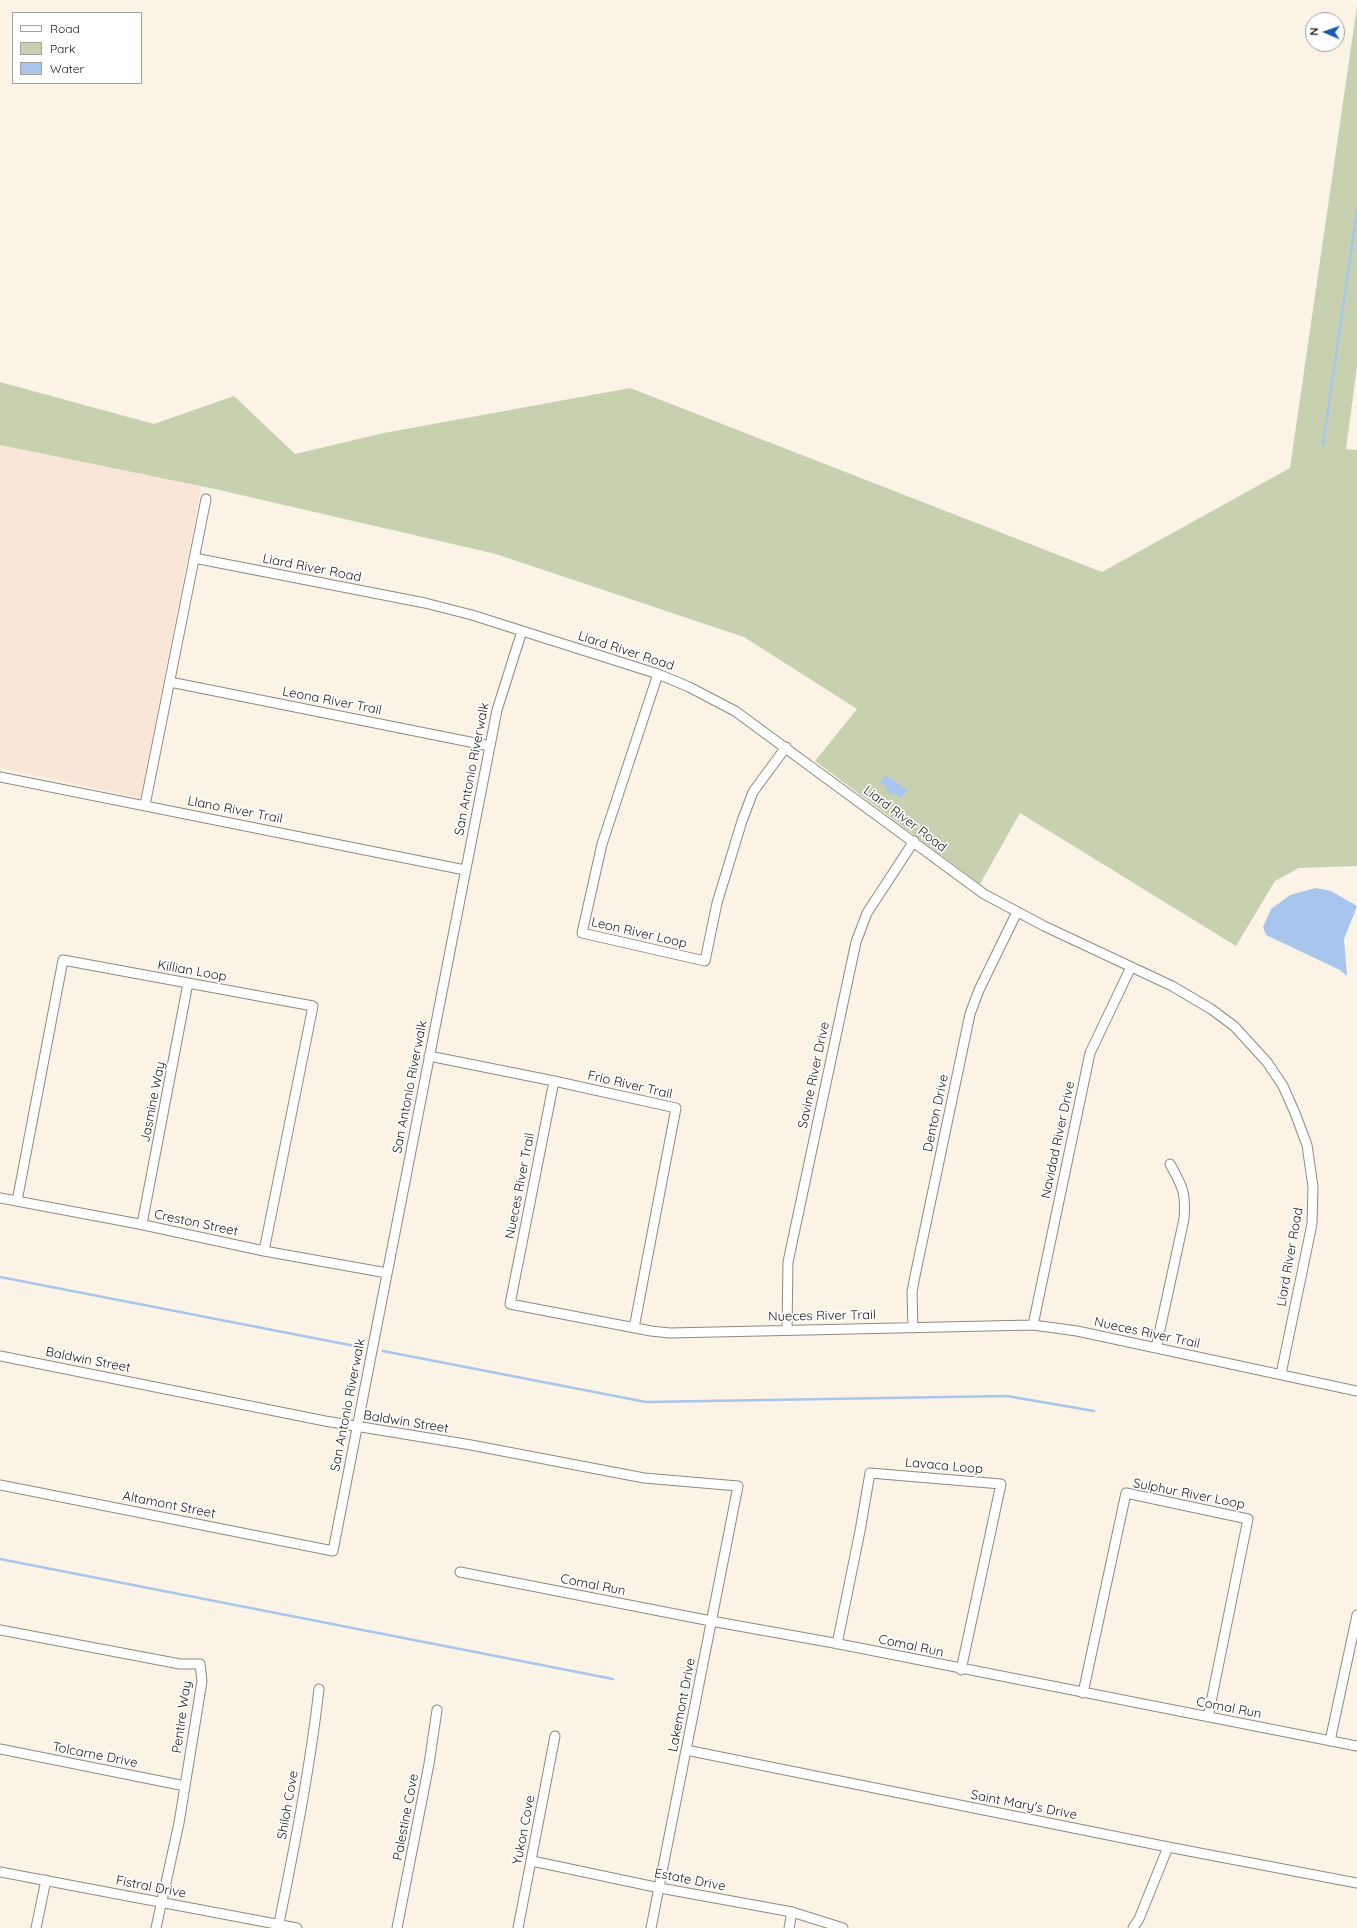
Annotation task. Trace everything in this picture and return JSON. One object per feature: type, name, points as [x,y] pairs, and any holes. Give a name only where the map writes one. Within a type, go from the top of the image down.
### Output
[{"type":"street","points":[[145,805],[206,499]]},
{"type":"street","name":"Liard River Road","points":[[194,558],[425,603],[472,614],[658,674],[689,687],[735,711],[914,841],[965,881],[1017,912],[1192,997],[1234,1026],[1267,1062],[1282,1086],[1295,1113],[1307,1145],[1313,1187],[1312,1224],[1281,1374]]},
{"type":"street","name":"San Antonio Riverwalk","points":[[333,1550],[500,697],[522,631]]},
{"type":"street","name":"Leon River Loop","points":[[658,674],[602,844],[582,933],[705,961],[717,903],[742,821],[753,792],[786,747]]},
{"type":"street","name":"Leona River Trail","points":[[170,682],[490,746]]},
{"type":"street","name":"Llano River Trail","points":[[0,777],[465,870]]},
{"type":"street","name":"Savine River Drive","points":[[787,1330],[788,1262],[856,942],[867,913],[914,841]]},
{"type":"street","name":"Denton Drive","points":[[913,1328],[912,1292],[970,1014],[979,990],[1017,912]]},
{"type":"street","name":"Killian Loop","points":[[17,1202],[63,960],[313,1006],[264,1251]]},
{"type":"street","name":"Navidad River Drive","points":[[1034,1325],[1090,1052],[1131,967]]},
{"type":"street","name":"Jasmine Way","points":[[142,1224],[188,983]]},
{"type":"street","name":"Frio River Trail","points":[[429,1056],[554,1081],[676,1108],[634,1328]]},
{"type":"street","name":"Nueces River Trail","points":[[554,1081],[510,1304],[634,1328],[670,1333],[1034,1325],[1071,1330],[1357,1391]]},
{"type":"street","points":[[1156,1348],[1184,1219],[1186,1200],[1182,1184],[1170,1164]]},
{"type":"street","name":"Creston Street","points":[[0,1198],[142,1224],[264,1251],[387,1274]]},
{"type":"street","name":"Baldwin Street","points":[[0,1356],[357,1427],[471,1445],[644,1478],[738,1486]]},
{"type":"street","name":"Lavaca Loop","points":[[837,1644],[870,1473],[1001,1484],[961,1670]]},
{"type":"street","name":"Altamont Street","points":[[0,1485],[333,1550]]},
{"type":"street","name":"Lakemont Drive","points":[[651,1928],[738,1486]]},
{"type":"street","name":"Sulphur River Loop","points":[[1084,1693],[1126,1493],[1248,1519],[1208,1717]]},
{"type":"street","name":"Comal Run","points":[[460,1572],[1357,1746]]},
{"type":"street","points":[[1330,1741],[1357,1615]]},
{"type":"street","name":"Pentire Way","points":[[0,1630],[180,1664],[200,1664],[202,1681],[185,1786],[156,1928]]},
{"type":"street","name":"Shiloh Cove","points":[[278,1926],[302,1803],[313,1738],[319,1689]]},
{"type":"street","name":"Palestine Cove","points":[[397,1928],[429,1764],[437,1710]]},
{"type":"street","name":"Yukon Cove","points":[[518,1928],[555,1736]]},
{"type":"street","name":"Tolcarne Drive","points":[[0,1749],[185,1786]]},
{"type":"street","name":"Saint Mary's Drive","points":[[686,1750],[1168,1847],[1357,1883]]},
{"type":"street","points":[[1133,1928],[1139,1919],[1168,1847]]},
{"type":"street","name":"Estate Drive","points":[[532,1861],[660,1888],[792,1912],[843,1928]]},
{"type":"street","name":"Fistral Drive","points":[[0,1872],[162,1902],[278,1926],[297,1928]]},
{"type":"street","points":[[36,1928],[46,1880]]},
{"type":"street","points":[[789,1928],[792,1912]]},
{"type":"shaded area","points":[[0,445],[201,486],[141,798],[0,768]]},
{"type":"green space","points":[[1357,6],[1357,366],[1346,449],[1357,450],[1357,866],[1299,868],[1275,881],[1236,946],[1020,813],[980,884],[815,761],[857,709],[744,637],[496,554],[215,489],[0,445],[0,382],[154,424],[234,396],[295,454],[384,433],[630,388],[1102,572],[1290,468]]},
{"type":"water","points":[[886,775],[907,790],[901,798],[888,793],[885,786],[880,783]]},
{"type":"water","points":[[1316,888],[1331,891],[1357,906],[1344,939],[1347,976],[1340,970],[1266,935],[1263,927],[1271,909],[1290,895]]},
{"type":"waterway","points":[[1323,445],[1357,210]]},
{"type":"waterway","points":[[0,1277],[360,1347]]},
{"type":"waterway","points":[[383,1351],[646,1402],[1007,1396],[1094,1411]]},
{"type":"waterway","points":[[0,1559],[613,1679]]}]
